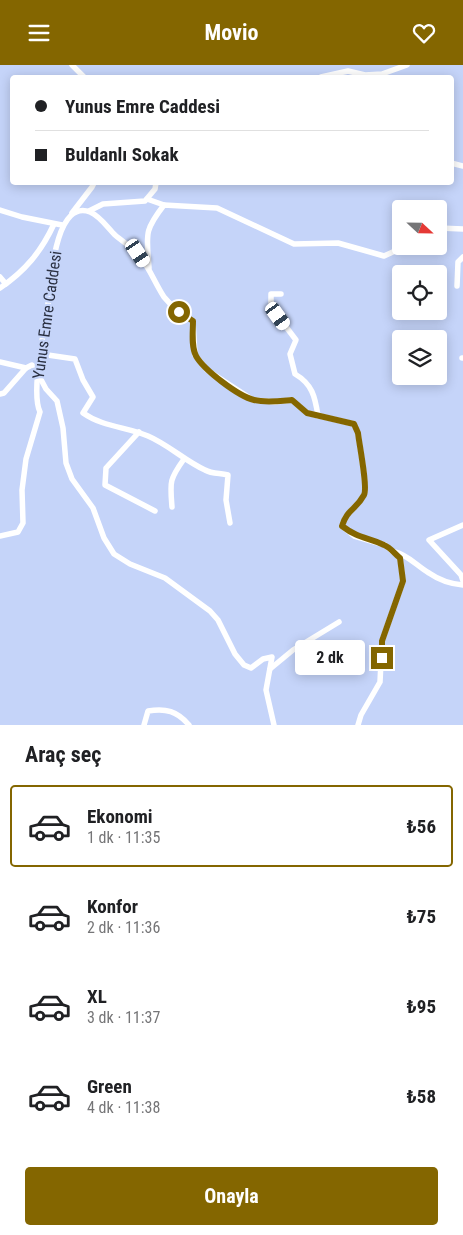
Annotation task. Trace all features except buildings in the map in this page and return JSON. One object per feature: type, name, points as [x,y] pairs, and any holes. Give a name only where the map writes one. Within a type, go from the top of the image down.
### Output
[{"type":"street","points":[[72,65],[82,75]]},
{"type":"street","points":[[376,75],[406,65]]},
{"type":"street","points":[[330,75],[348,71],[366,75]]},
{"type":"street","name":"Yunus Emre Caddesi","points":[[0,536],[18,532],[23,523],[22,490],[26,459],[40,412],[36,403],[38,372],[53,257],[62,225],[84,200],[93,185]]},
{"type":"street","points":[[68,217],[78,212],[89,211],[103,204],[145,201],[155,189],[156,185]]},
{"type":"street","points":[[147,199],[164,205],[217,208],[294,244],[338,243],[384,256],[392,252]]},
{"type":"street","points":[[150,271],[147,231],[152,220],[164,205]]},
{"type":"street","points":[[0,210],[62,225]]},
{"type":"street","points":[[89,211],[96,215],[117,237],[138,253],[164,297],[179,312],[193,321],[196,355],[207,370],[253,400],[275,402],[292,400],[307,413],[354,424],[358,433],[366,492],[359,505],[345,515],[342,526],[354,536],[385,545],[400,558],[403,581],[382,641],[380,682],[361,715],[358,725]]},
{"type":"street","points":[[0,288],[22,272],[37,255],[54,224]]},
{"type":"street","points":[[448,228],[463,229]]},
{"type":"street","points":[[456,286],[458,262],[463,257]]},
{"type":"street","points":[[0,277],[6,284]]},
{"type":"street","points":[[281,294],[271,294],[271,307],[296,340],[290,354],[294,374],[305,380],[316,398],[318,415]]},
{"type":"street","points":[[40,354],[75,359],[83,381],[93,397],[83,413],[92,419],[124,430],[139,432],[207,471],[228,475],[226,500],[230,523]]},
{"type":"street","points":[[0,362],[26,368]]},
{"type":"street","points":[[0,394],[4,393],[26,368],[32,365],[38,372],[46,389],[57,401],[66,463],[72,479],[93,508],[104,538],[114,554],[130,564],[165,579],[192,596],[210,611],[218,620],[234,654],[244,665],[251,668],[263,659],[272,657],[266,690],[274,725]]},
{"type":"street","points":[[139,432],[106,468],[105,485],[155,511]]},
{"type":"street","points":[[172,507],[170,484],[184,459]]},
{"type":"street","points":[[463,525],[429,540],[461,575],[463,581]]},
{"type":"street","points":[[392,551],[404,554],[430,575],[450,584],[463,585]]},
{"type":"street","points":[[270,669],[293,650],[339,622]]},
{"type":"street","points":[[144,725],[148,711],[161,709],[176,713],[189,725]]},
{"type":"route","points":[[179,312],[193,321],[193,345],[196,355],[207,370],[233,388],[253,400],[275,402],[292,400],[307,413],[354,424],[358,433],[366,492],[359,505],[345,515],[342,526],[354,536],[385,545],[400,558],[403,581],[382,641],[382,658]]}]
